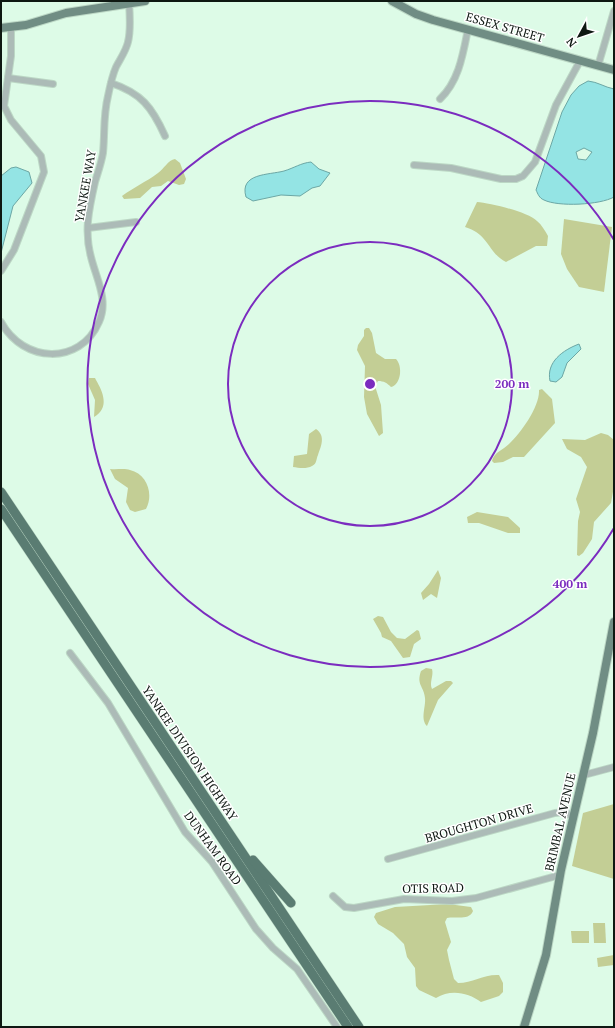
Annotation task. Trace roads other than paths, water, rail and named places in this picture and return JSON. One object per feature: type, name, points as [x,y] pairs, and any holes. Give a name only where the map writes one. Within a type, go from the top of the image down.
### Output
[{"type":"highway","name":"YANKEE DIVISION HIGHWAY","points":[[1,492],[359,1027]]},
{"type":"highway","name":"YANKEE DIVISION HIGHWAY","points":[[1,509],[348,1027]]},
{"type":"highway","points":[[227,830],[291,903]]},
{"type":"main road","points":[[1,28],[11,28],[66,13],[145,1]]},
{"type":"main road","name":"ESSEX STREET","points":[[392,1],[416,14],[614,70]]},
{"type":"main road","name":"BRIMBAL AVENUE","points":[[524,1027],[546,955],[560,875],[584,775],[614,626]]},
{"type":"street","name":"YANKEE WAY","points":[[1,322],[6,332],[18,343],[42,353],[64,353],[75,349],[91,336],[100,321],[103,301],[90,256],[88,228],[94,189],[103,151],[103,120],[111,83],[130,34],[129,3]]},
{"type":"street","points":[[598,66],[614,11]]},
{"type":"street","points":[[1,271],[14,250],[44,172],[41,156],[4,113],[11,56],[11,28]]},
{"type":"street","points":[[440,99],[448,91],[460,64],[468,29]]},
{"type":"street","points":[[414,165],[451,168],[501,179],[516,179],[523,176],[535,162],[556,105],[580,61]]},
{"type":"street","points":[[8,78],[53,84]]},
{"type":"street","points":[[111,83],[130,90],[145,102],[155,114],[164,136]]},
{"type":"street","points":[[88,228],[136,222]]},
{"type":"street","name":"DUNHAM ROAD","points":[[70,653],[108,703],[185,832],[212,862],[256,929],[273,948],[297,969],[337,1027]]},
{"type":"street","points":[[584,775],[614,767]]},
{"type":"street","name":"BROUGHTON DRIVE","points":[[388,859],[555,813],[566,812],[573,818]]},
{"type":"street","name":"OTIS ROAD","points":[[333,896],[345,907],[354,908],[404,899],[452,901],[476,898],[560,875]]},
{"type":"water","points":[[588,81],[614,89],[614,197],[599,202],[559,204],[544,200],[539,196],[536,190],[562,112],[571,95],[579,86]],"holes":[[[584,148],[592,152],[586,160],[578,159],[576,152]]]},
{"type":"water","points":[[311,162],[319,169],[330,173],[320,186],[312,188],[300,196],[281,195],[253,201],[246,197],[245,189],[247,183],[251,179],[257,176],[284,171],[304,163]]},
{"type":"water","points":[[16,167],[29,172],[32,183],[13,206],[1,253],[1,176],[11,168]]},
{"type":"water","points":[[579,344],[581,349],[567,363],[562,377],[556,382],[550,381],[549,374],[553,363],[562,353]]}]
